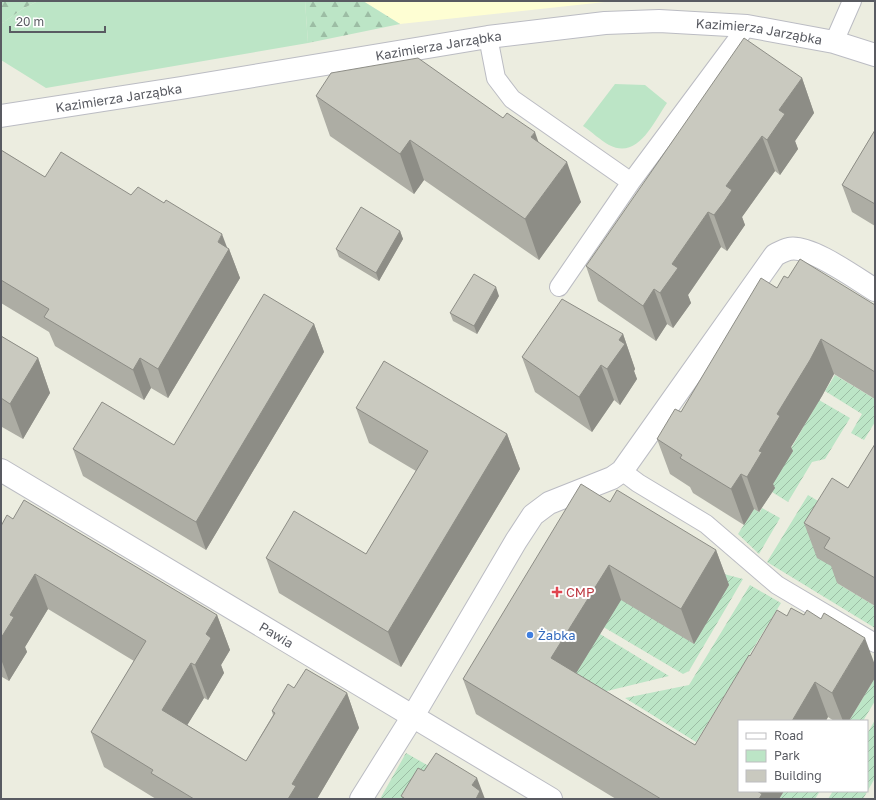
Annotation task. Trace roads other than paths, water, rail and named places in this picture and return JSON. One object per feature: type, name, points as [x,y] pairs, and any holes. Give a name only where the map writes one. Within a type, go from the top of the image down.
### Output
[{"type":"street","name":"Kazimierza Jarząbka","points":[[1,116],[182,88],[488,37],[605,23],[651,21],[747,26],[834,42],[875,55]]},
{"type":"street","points":[[361,799],[413,716],[516,541],[533,515],[549,503],[612,478],[622,471],[775,254],[790,248],[814,253],[875,290]]},
{"type":"street","name":"Pawia","points":[[1,470],[551,799]]},
{"type":"lane","points":[[834,42],[852,1]]},
{"type":"lane","points":[[559,287],[631,182],[747,26]]},
{"type":"lane","points":[[488,37],[496,78],[512,99],[631,182]]},
{"type":"lane","points":[[622,471],[638,483],[706,524],[777,585],[875,643]]},
{"type":"place","name":"CMP","points":[[557,592]]},
{"type":"place","name":"Żabka","points":[[530,635]]}]
